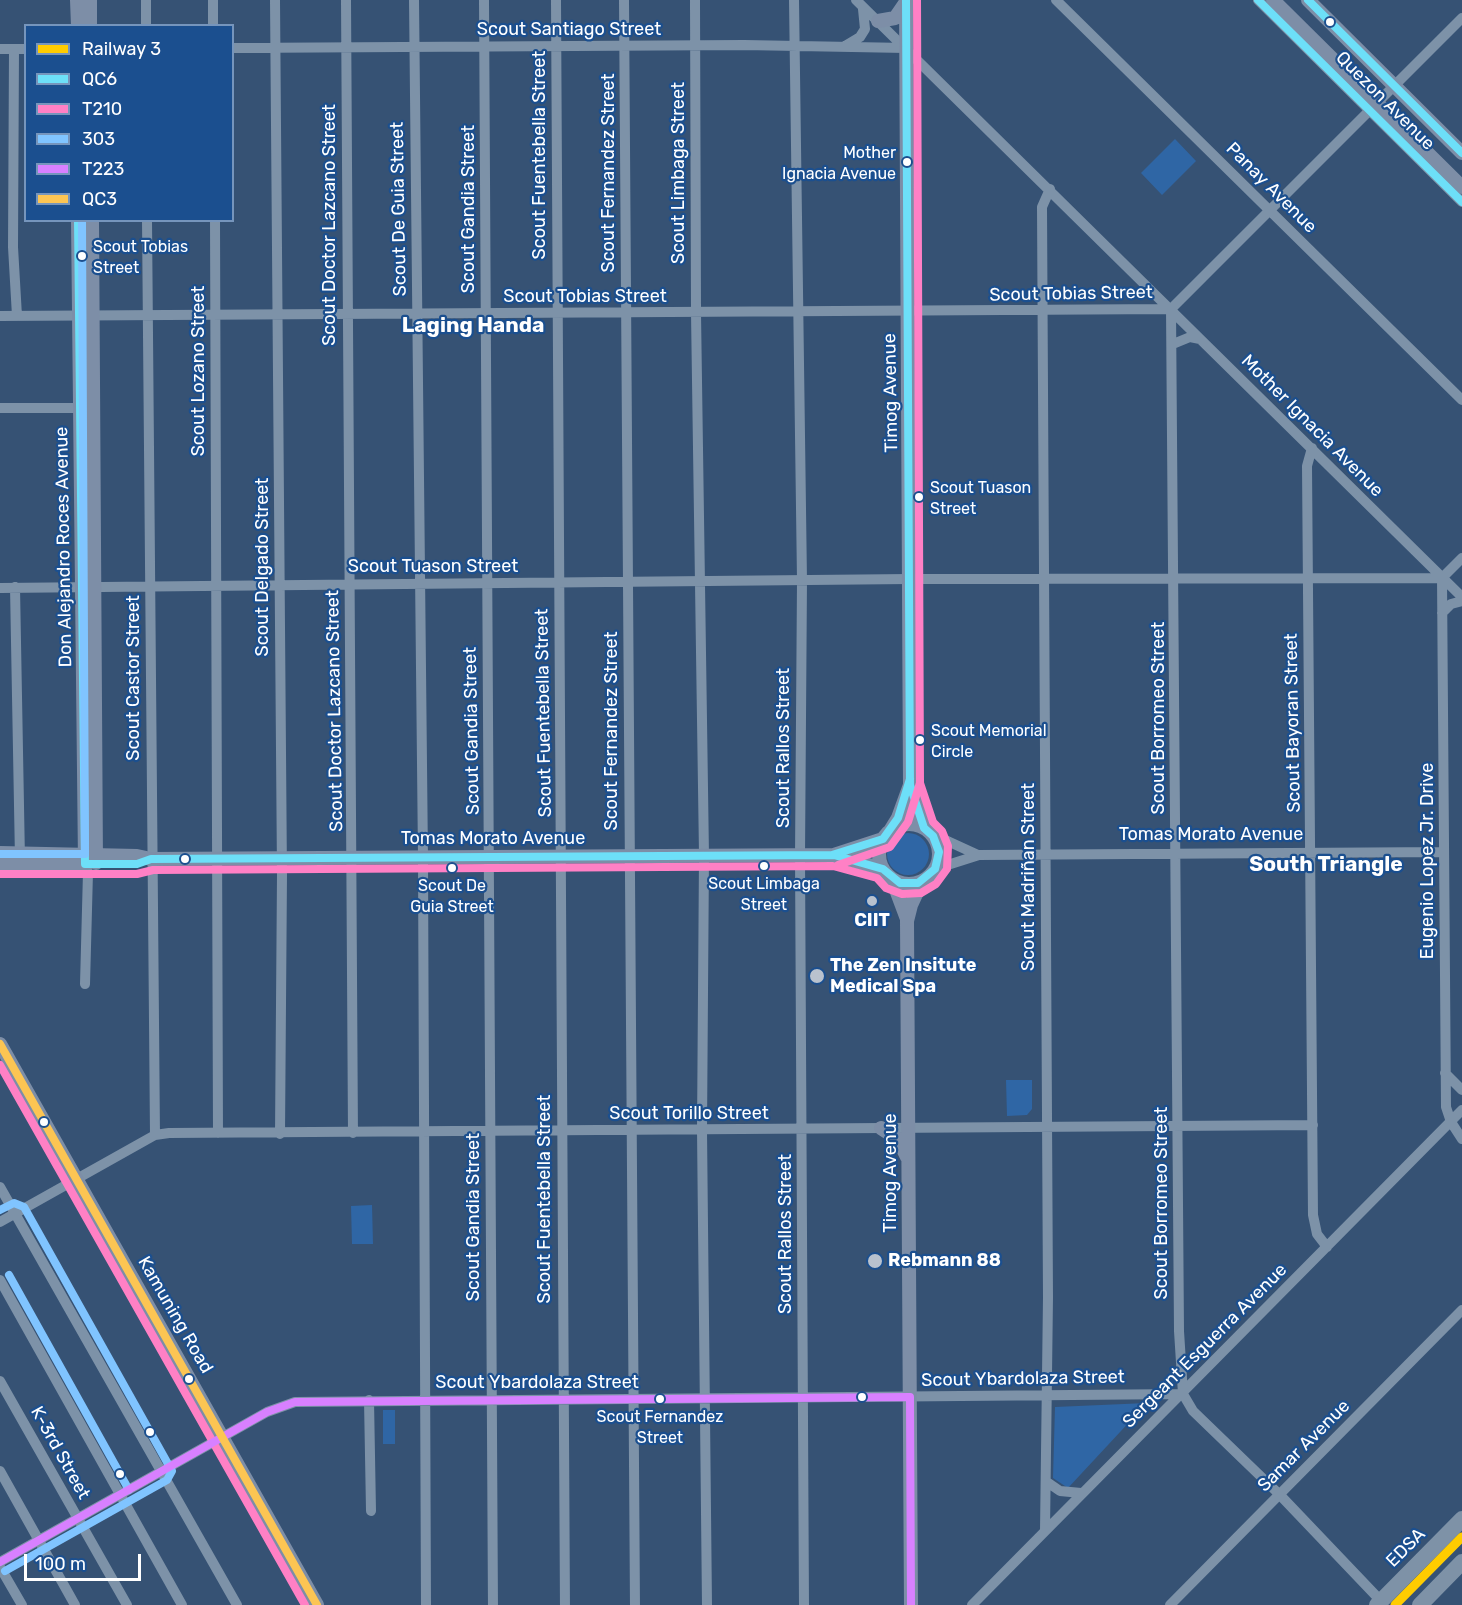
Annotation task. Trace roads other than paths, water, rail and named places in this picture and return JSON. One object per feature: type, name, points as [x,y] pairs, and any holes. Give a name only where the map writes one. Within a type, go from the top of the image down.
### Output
[{"type":"highway","name":"EDSA","points":[[1379,1603],[1462,1520]]},
{"type":"highway","points":[[1420,1605],[1462,1562]]},
{"type":"main road","points":[[77,0],[78,24]]},
{"type":"main road","points":[[90,0],[90,24]]},
{"type":"main road","name":"Quezon Avenue","points":[[1274,0],[1383,99],[1462,153]]},
{"type":"main road","name":"Quezon Avenue","points":[[1308,0],[1383,99],[1462,187]]},
{"type":"main road","points":[[878,21],[895,18],[906,1]]},
{"type":"main road","name":"Timog Avenue","points":[[886,835],[898,818],[910,785],[906,1]]},
{"type":"main road","name":"Don Alejandro Roces Avenue","points":[[78,222],[86,316],[90,862]]},
{"type":"main road","name":"Don Alejandro Roces Avenue","points":[[89,587],[81,408],[92,222]]},
{"type":"main road","name":"Don Alejandro Roces Avenue","points":[[89,678],[85,828],[90,862]]},
{"type":"main road","name":"Timog Avenue","points":[[910,785],[927,831]]},
{"type":"main road","points":[[906,824],[927,831],[939,852],[935,869],[922,881],[904,884],[887,874],[879,854],[886,835],[906,824]]},
{"type":"main road","points":[[60,854],[79,840],[85,828]]},
{"type":"main road","name":"Tomas Morato Avenue","points":[[0,853],[20,858],[90,862],[137,856],[151,859],[800,856],[834,855],[886,835]]},
{"type":"main road","name":"Tomas Morato Avenue","points":[[0,864],[20,858],[60,854],[90,862]]},
{"type":"main road","name":"Tomas Morato Avenue","points":[[834,855],[887,874]]},
{"type":"main road","name":"Timog Avenue","points":[[887,874],[908,921]]},
{"type":"main road","name":"Timog Avenue","points":[[911,1605],[908,921],[911,905],[922,881]]},
{"type":"main road","name":"Kamuning Road","points":[[0,1044],[317,1605]]},
{"type":"main road","points":[[881,1128],[900,1141],[910,1162]]},
{"type":"street","points":[[146,0],[146,24]]},
{"type":"street","points":[[213,0],[213,24]]},
{"type":"street","name":"Scout Delgado Street","points":[[275,0],[282,858],[280,1134]]},
{"type":"street","name":"Scout Doctor Lazcano Street","points":[[346,0],[353,1133]]},
{"type":"street","name":"Scout De Guia Street","points":[[414,0],[423,858],[422,1132],[426,1605]]},
{"type":"street","name":"Scout Gandia Street","points":[[484,0],[493,1605]]},
{"type":"street","name":"Scout Fuentebella Street","points":[[556,0],[565,1605]]},
{"type":"street","name":"Scout Fernandez Street","points":[[624,0],[635,1605]]},
{"type":"street","name":"Scout Limbaga Street","points":[[695,0],[696,313],[704,855],[702,1130],[707,1605]]},
{"type":"street","name":"Scout Rallos Street","points":[[794,0],[802,580],[800,856],[804,1605]]},
{"type":"street","name":"Panay Avenue","points":[[1056,0],[1462,400]]},
{"type":"street","name":"Quezon Avenue","points":[[1258,0],[1383,99],[1462,202]]},
{"type":"street","points":[[845,46],[861,36],[865,29],[866,18],[859,3]]},
{"type":"street","name":"Mother Ignacia Avenue","points":[[859,3],[1050,189],[1462,599]]},
{"type":"street","points":[[1171,309],[1462,18]]},
{"type":"street","name":"Scout Santiago Street","points":[[234,48],[625,46],[906,48]]},
{"type":"street","points":[[0,49],[20,49],[13,247],[16,316]]},
{"type":"street","name":"Scout Madriñan Street","points":[[1045,1530],[1047,1128],[1041,311],[1042,207],[1050,189]]},
{"type":"street","name":"Scout Castor Street","points":[[147,222],[155,1135]]},
{"type":"street","name":"Scout Lozano Street","points":[[215,222],[219,859],[218,1133]]},
{"type":"street","name":"Scout Tobias Street","points":[[0,316],[558,315],[1171,309]]},
{"type":"street","name":"Scout Borromeo Street","points":[[1171,309],[1179,1331],[1183,1394]]},
{"type":"street","points":[[1173,344],[1190,337],[1200,339]]},
{"type":"street","points":[[0,408],[81,408]]},
{"type":"street","name":"Scout Bayoran Street","points":[[1312,448],[1307,466],[1313,1215],[1317,1234],[1327,1247]]},
{"type":"street","points":[[1442,578],[1462,558]]},
{"type":"street","name":"Scout Tuason Street","points":[[0,588],[910,579],[1442,578]]},
{"type":"street","name":"Eugenio Lopez Jr. Drive","points":[[1442,578],[1446,1107],[1450,1122],[1462,1139]]},
{"type":"street","points":[[15,587],[20,858]]},
{"type":"street","points":[[1442,614],[1451,604],[1462,599]]},
{"type":"street","name":"Tomas Morato Avenue","points":[[927,831],[979,855]]},
{"type":"street","name":"Tomas Morato Avenue","points":[[935,869],[979,855],[1444,852]]},
{"type":"street","name":"Don Alejandro Roces Avenue","points":[[85,984],[90,862]]},
{"type":"street","points":[[1445,1073],[1462,1090]]},
{"type":"street","name":"Sergeant Esguerra Avenue","points":[[972,1605],[1462,1110]]},
{"type":"street","name":"Scout Torillo Street","points":[[0,1222],[155,1135],[881,1128],[1178,1128],[1312,1125]]},
{"type":"street","points":[[0,1187],[237,1605]]},
{"type":"street","points":[[0,1280],[182,1605]]},
{"type":"street","name":"Samar Avenue","points":[[1170,1605],[1462,1310]]},
{"type":"street","name":"K-3rd Street","points":[[0,1381],[127,1605]]},
{"type":"street","points":[[1183,1394],[1193,1411],[1279,1494],[1379,1603]]},
{"type":"street","name":"Scout Ybardolaza Street","points":[[0,1562],[223,1436],[285,1404],[369,1400],[1183,1394]]},
{"type":"street","points":[[369,1400],[371,1511]]},
{"type":"street","points":[[0,1471],[75,1605]]},
{"type":"street","points":[[1047,1482],[1059,1491],[1081,1493]]},
{"type":"street","points":[[0,1567],[22,1605]]},
{"type":"rail line","name":"3","points":[[1395,1605],[1462,1537]]},
{"type":"place","name":"Mother Ignacia Avenue","points":[[907,162]]},
{"type":"place","name":"Scout Tobias Street","points":[[82,256]]},
{"type":"place","name":"Scout Tuason Street","points":[[919,497]]},
{"type":"place","name":"Scout Memorial Circle","points":[[920,740]]},
{"type":"place","name":"Scout Limbaga Street","points":[[764,866]]},
{"type":"place","name":"Scout De Guia Street","points":[[452,868]]},
{"type":"place","name":"CIIT","points":[[872,901]]},
{"type":"place","name":"The Zen Insitute Medical Spa","points":[[817,976]]},
{"type":"place","name":"Rebmann 88","points":[[875,1261]]},
{"type":"place","name":"Scout Fernandez Street","points":[[660,1399]]},
{"type":"district","name":"Laging Handa","points":[[473,326]]},
{"type":"district","name":"South Triangle","points":[[1326,865]]}]
